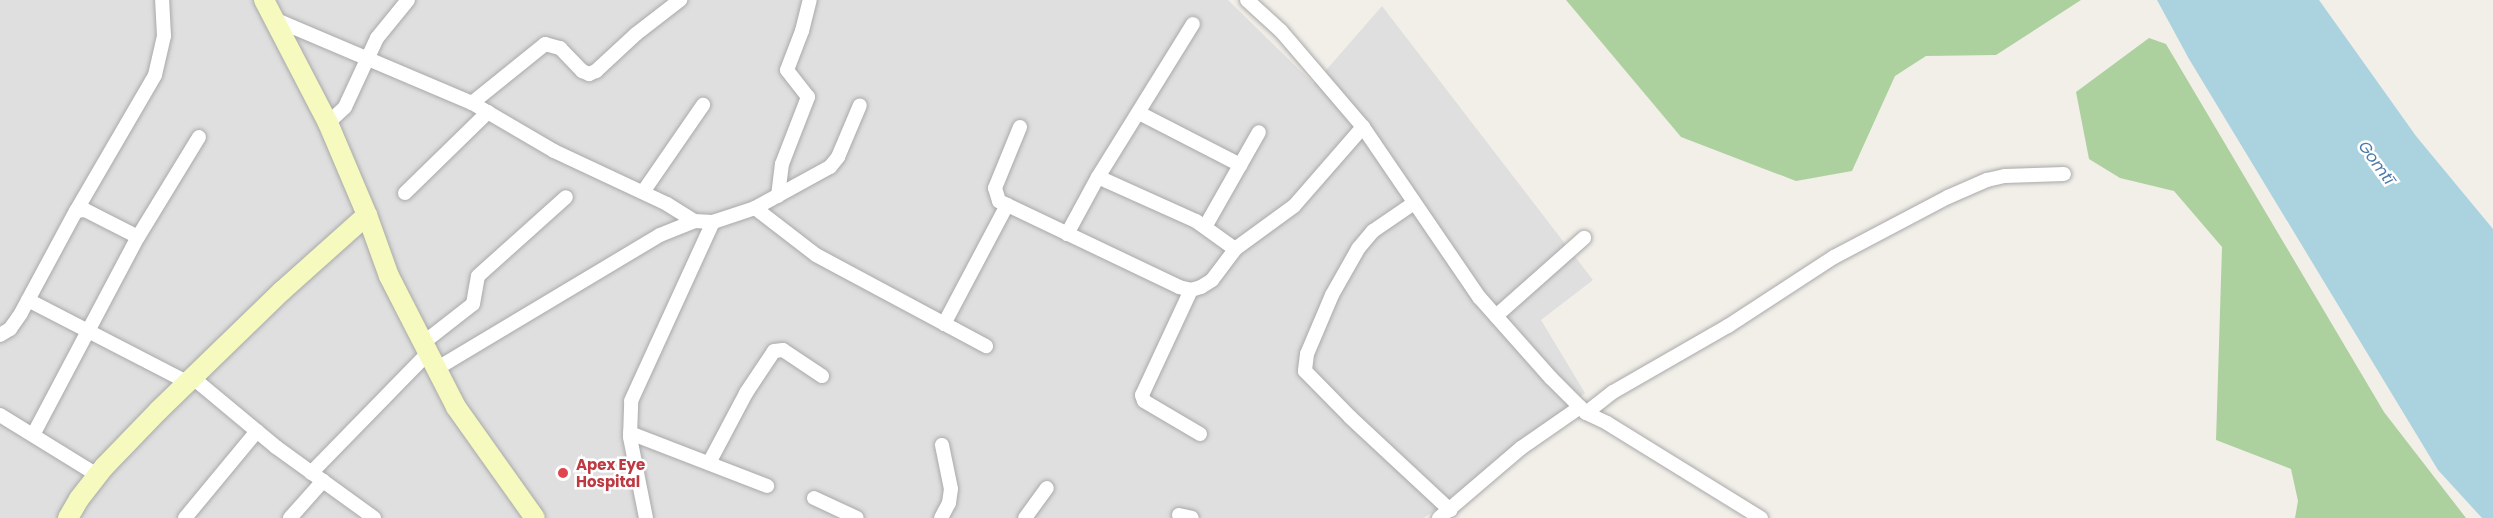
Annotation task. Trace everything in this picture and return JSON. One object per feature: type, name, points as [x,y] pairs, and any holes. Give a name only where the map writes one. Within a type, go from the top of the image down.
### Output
[{"type":"main road","points":[[264,0],[328,123],[367,215],[389,276],[456,407],[535,518]]},
{"type":"main road","points":[[68,518],[97,475],[190,380],[282,291],[367,215]]},
{"type":"street","points":[[0,335],[10,329],[28,300],[76,211],[155,75],[164,36],[162,0]]},
{"type":"street","points":[[328,123],[351,97],[384,29],[408,0]]},
{"type":"street","points":[[472,103],[544,44],[560,48],[582,71],[589,74],[596,71],[636,34],[680,0]]},
{"type":"street","points":[[778,196],[782,164],[808,97],[787,70],[802,31],[810,0]]},
{"type":"street","points":[[1247,0],[1281,31],[1363,127],[1479,297],[1583,410],[1761,518]]},
{"type":"street","points":[[274,19],[472,103],[554,151],[668,204],[694,221]]},
{"type":"street","points":[[1067,234],[1098,177],[1193,24]]},
{"type":"street","points":[[643,192],[703,105]]},
{"type":"street","points":[[429,355],[620,258],[660,235],[694,221],[713,222],[755,208],[830,167],[838,157],[860,105]]},
{"type":"street","points":[[405,193],[488,112]]},
{"type":"street","points":[[1139,112],[1240,165]]},
{"type":"street","points":[[1020,127],[994,188],[999,201],[1179,288],[1191,290],[1201,288],[1212,279],[1235,249],[1294,206],[1363,127]]},
{"type":"street","points":[[1205,227],[1258,132]]},
{"type":"street","points":[[33,435],[138,237],[199,138]]},
{"type":"street","points":[[1414,202],[1372,231],[1358,249],[1332,296],[1307,354],[1305,371],[1445,514],[1521,448],[1728,326],[1834,257],[1948,197],[1987,180],[2064,174]]},
{"type":"street","points":[[1098,177],[1205,227],[1235,249]]},
{"type":"street","points":[[311,473],[429,355],[473,304],[478,276],[566,198]]},
{"type":"street","points":[[944,324],[1007,205]]},
{"type":"street","points":[[755,208],[816,255],[986,346]]},
{"type":"street","points":[[76,211],[85,210],[138,237]]},
{"type":"street","points":[[646,518],[630,433],[631,401],[713,222]]},
{"type":"street","points":[[1496,316],[1584,238]]},
{"type":"street","points":[[1191,290],[1142,395],[1144,400],[1200,434]]},
{"type":"street","points":[[28,300],[87,332],[190,380],[311,473],[374,518]]},
{"type":"street","points":[[709,463],[746,393],[774,351],[783,350],[822,376]]},
{"type":"street","points":[[0,415],[97,475]]},
{"type":"street","points":[[185,518],[257,431]]},
{"type":"street","points":[[630,433],[767,486]]},
{"type":"street","points":[[941,518],[949,503],[951,489],[942,445]]},
{"type":"street","points":[[290,518],[322,481]]},
{"type":"street","points":[[1025,518],[1047,488]]},
{"type":"street","points":[[814,498],[857,518]]},
{"type":"shaded area","points":[[0,0],[1228,0],[1314,84],[1382,6],[1593,280],[1541,320],[1585,393],[1424,518],[0,518]]},
{"type":"green space","points":[[1566,0],[2081,0],[1996,55],[1926,56],[1895,76],[1852,171],[1796,181],[1681,137]]},
{"type":"green space","points":[[2149,38],[2166,44],[2384,412],[2466,518],[2295,518],[2298,501],[2291,469],[2216,440],[2222,247],[2174,191],[2120,178],[2089,159],[2076,92]]},
{"type":"water","name":"Gomtī","points":[[2157,0],[2319,0],[2416,136],[2493,229],[2493,518],[2482,518],[2438,470],[2189,59]]},
{"type":"place","name":"Apex Eye Hospital","points":[[563,473]]}]
